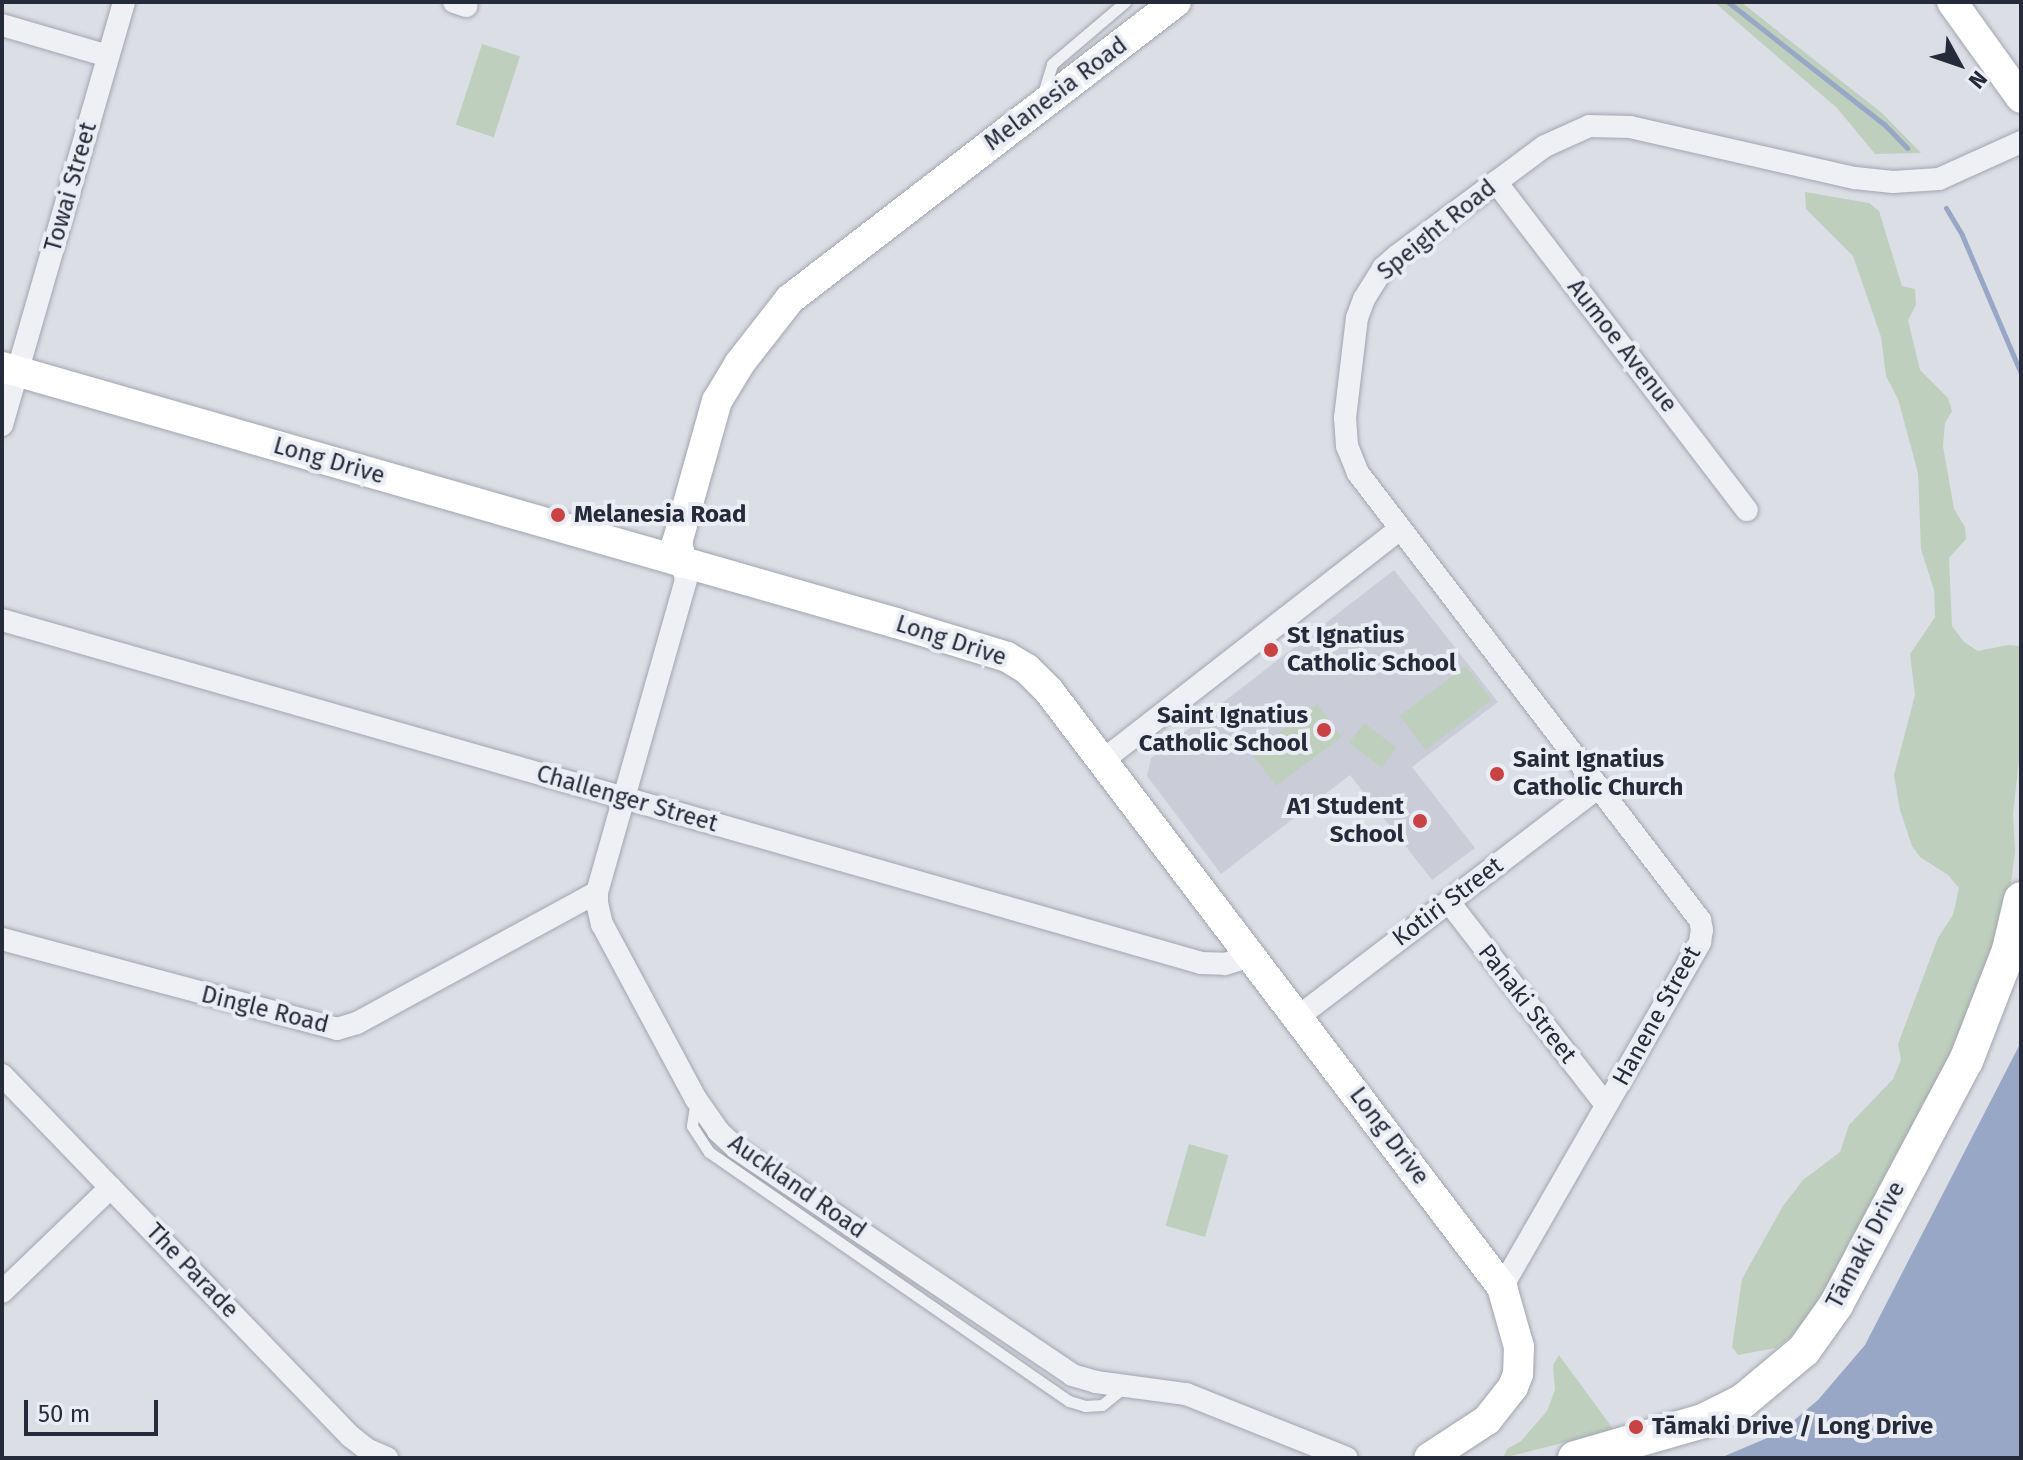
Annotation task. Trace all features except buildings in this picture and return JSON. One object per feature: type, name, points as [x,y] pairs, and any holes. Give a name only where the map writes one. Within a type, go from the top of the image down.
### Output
[{"type":"main road","name":"Tāmaki Drive","points":[[1575,1458],[1673,1432],[1713,1417],[1753,1394],[1804,1350],[1836,1305],[1966,1061],[2009,950],[2021,899]]},
{"type":"street","name":"Towai Street","points":[[10,370],[124,2]]},
{"type":"street","name":"Melanesia Road","points":[[682,563],[677,543],[717,401],[777,314],[825,269],[1176,2]]},
{"type":"street","points":[[1952,2],[2021,98]]},
{"type":"street","points":[[2,25],[108,56]]},
{"type":"street","name":"Speight Road","points":[[1400,529],[1358,473],[1347,446],[1345,418],[1357,318],[1372,282],[1383,268],[1560,136],[1601,124],[1893,182],[1939,179],[2021,142]]},
{"type":"street","name":"Aumoe Avenue","points":[[1496,182],[1747,510]]},
{"type":"street","points":[[2,425],[10,370]]},
{"type":"street","name":"Long Drive","points":[[10,370],[1016,661],[1049,691],[1502,1287],[1517,1336],[1518,1374],[1498,1410],[1455,1447],[1429,1458]]},
{"type":"street","points":[[1102,761],[1400,529]]},
{"type":"street","name":"Hanene Street","points":[[1400,529],[1700,920],[1702,930],[1700,942],[1502,1287]]},
{"type":"street","name":"Auckland Road","points":[[682,563],[686,580],[597,892],[602,924],[696,1099],[718,1131],[736,1148],[1072,1375],[1186,1394],[1342,1456]]},
{"type":"street","name":"Challenger Street","points":[[2,620],[1201,963],[1225,964],[1252,956]]},
{"type":"street","name":"Kotiri Street","points":[[1298,1017],[1599,787]]},
{"type":"street","name":"Dingle Road","points":[[2,939],[337,1029],[357,1023],[597,892]]},
{"type":"street","name":"Pahaki Street","points":[[1449,902],[1606,1105]]},
{"type":"street","name":"The Parade","points":[[2,1075],[350,1436],[368,1450],[387,1458]]},
{"type":"street","points":[[2,1292],[111,1187]]},
{"type":"lane","points":[[1041,106],[1044,82],[1052,64],[1125,2]]},
{"type":"shaded area","name":"Saint Ignatius Catholic School","points":[[1394,570],[1498,702],[1412,767],[1475,848],[1432,880],[1350,775],[1221,874],[1147,776],[1151,758]]},
{"type":"green space","points":[[1714,2],[1741,2],[1882,113],[1921,153],[1875,154],[1837,108]]},
{"type":"green space","points":[[482,44],[520,56],[494,137],[456,125]]},
{"type":"green space","points":[[1805,192],[1869,203],[1879,211],[1902,286],[1915,289],[1916,305],[1908,320],[1920,370],[1948,398],[1952,411],[1945,423],[1943,446],[1954,509],[1965,527],[1966,539],[1949,558],[1952,626],[1964,642],[1978,651],[2008,645],[2021,646],[2021,741],[2013,814],[2015,851],[2006,924],[1936,1090],[1922,1103],[1917,1128],[1819,1314],[1776,1348],[1738,1355],[1732,1347],[1742,1279],[1783,1206],[1803,1180],[1840,1152],[1849,1125],[1893,1079],[1901,1060],[1898,1044],[1938,938],[1953,915],[1959,888],[1948,875],[1920,857],[1912,846],[1900,810],[1894,775],[1915,695],[1910,654],[1935,617],[1934,590],[1921,549],[1918,473],[1898,399],[1886,376],[1881,337],[1853,256],[1806,209]]},
{"type":"green space","points":[[1466,666],[1492,700],[1426,750],[1400,716]]},
{"type":"green space","points":[[1317,704],[1342,737],[1276,786],[1252,753]]},
{"type":"green space","points":[[1364,723],[1397,748],[1382,768],[1349,743]]},
{"type":"green space","points":[[1189,1144],[1228,1155],[1205,1237],[1166,1226]]},
{"type":"green space","points":[[1559,1355],[1614,1430],[1503,1458],[1507,1449],[1521,1441],[1547,1411],[1555,1390],[1553,1365]]},
{"type":"water","points":[[2021,1042],[2021,1458],[1720,1458],[1779,1433],[1818,1400],[1865,1345]]},
{"type":"waterway","points":[[1728,2],[1885,125],[1907,148]]},
{"type":"waterway","points":[[1946,208],[1962,235],[2021,373]]},
{"type":"place","name":"Melanesia Road","points":[[558,515]]},
{"type":"place","name":"St Ignatius Catholic School","points":[[1271,650]]},
{"type":"place","name":"Saint Ignatius Catholic School","points":[[1324,730]]},
{"type":"place","name":"Saint Ignatius Catholic Church","points":[[1497,774]]},
{"type":"place","name":"A1 Student School","points":[[1420,821]]},
{"type":"place","name":"Tāmaki Drive / Long Drive","points":[[1636,1427]]}]
